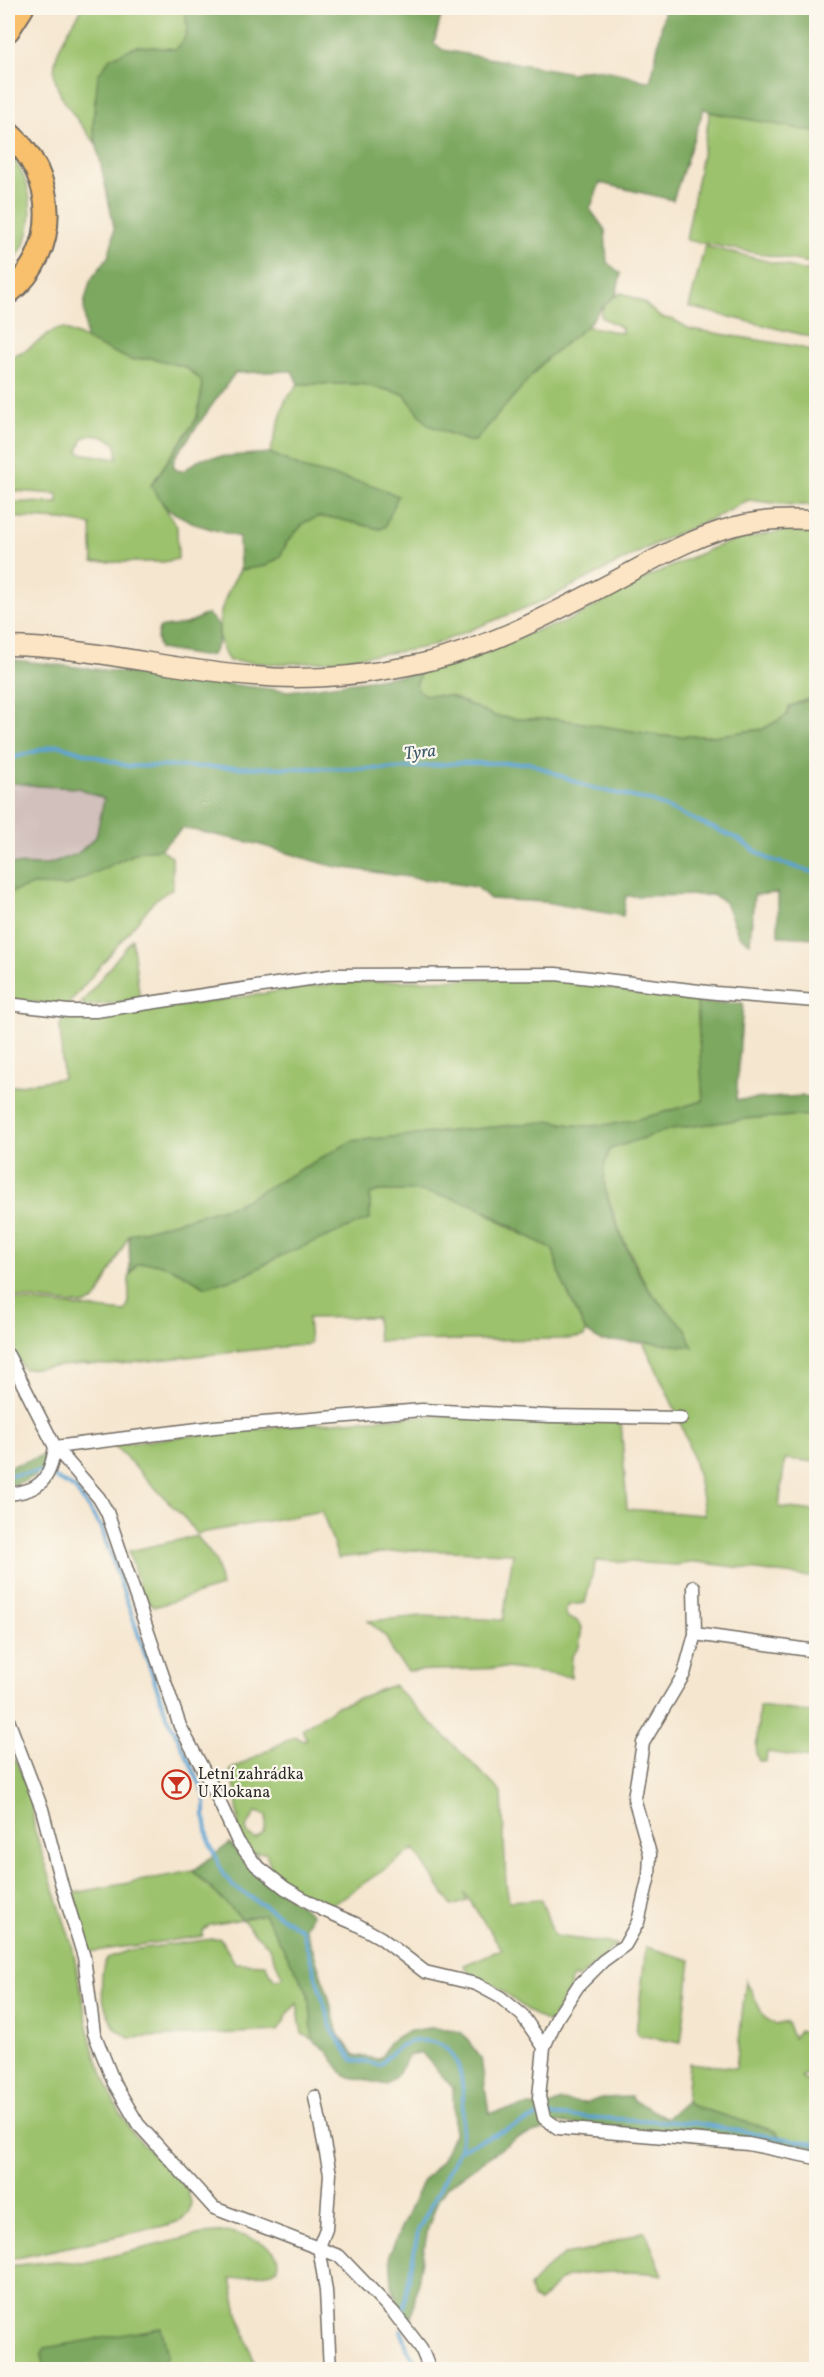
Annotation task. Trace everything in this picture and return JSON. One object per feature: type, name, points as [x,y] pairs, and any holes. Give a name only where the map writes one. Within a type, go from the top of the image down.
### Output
[{"type":"highway","points":[[8,30],[22,8]]},
{"type":"highway","points":[[8,133],[30,157],[44,186],[47,223],[37,258],[22,279],[8,293]]},
{"type":"highway","points":[[8,280],[22,272],[37,258]]},
{"type":"street","points":[[8,646],[43,646],[253,676],[293,678],[356,674],[408,666],[450,656],[518,629],[669,552],[722,530],[750,522],[816,520]]},
{"type":"street","points":[[8,1004],[68,1011],[96,1011],[336,975],[544,974],[716,993],[816,1001]]},
{"type":"street","points":[[8,1355],[55,1447],[99,1498],[106,1512],[180,1726],[238,1842],[256,1865],[285,1888],[321,1909],[381,1938],[425,1972],[476,1984],[500,1997],[522,2015],[544,2047]]},
{"type":"street","points":[[55,1447],[214,1427],[422,1410],[550,1416],[681,1418]]},
{"type":"street","points":[[8,1494],[32,1488],[45,1480],[52,1466],[55,1447]]},
{"type":"street","points":[[694,1587],[695,1634],[684,1674],[643,1743],[634,1798],[650,1854],[649,1876],[638,1922],[625,1945],[603,1961],[578,1986],[557,2018],[544,2047],[538,2097],[544,2118],[558,2128],[748,2144],[816,2158]]},
{"type":"street","points":[[695,1634],[816,1651]]},
{"type":"street","points":[[8,1720],[42,1809],[84,1957],[94,2034],[119,2091],[138,2124],[214,2208],[339,2256],[394,2313],[421,2348],[430,2370]]},
{"type":"street","points":[[315,2097],[330,2174],[326,2229],[319,2247],[326,2291],[330,2370]]},
{"type":"shaded area","points":[[8,782],[78,788],[104,799],[96,837],[77,854],[45,865],[8,864]]},
{"type":"green space","points":[[83,8],[184,8],[187,25],[184,40],[176,49],[137,46],[95,98],[93,127],[96,144],[68,107],[55,79],[55,64],[59,49],[68,30]]},
{"type":"green space","points":[[184,8],[443,8],[434,43],[443,50],[572,73],[592,69],[606,70],[650,81],[665,8],[816,8],[816,132],[710,112],[704,108],[673,200],[600,183],[590,209],[605,230],[607,262],[621,274],[616,295],[602,307],[587,326],[546,359],[475,441],[468,441],[428,425],[404,394],[361,384],[298,384],[292,371],[235,373],[175,457],[173,465],[176,470],[183,471],[202,458],[270,453],[305,469],[375,486],[398,496],[385,527],[380,529],[334,518],[318,517],[305,522],[287,542],[280,557],[266,566],[240,570],[239,537],[198,525],[168,510],[151,486],[197,418],[202,389],[201,380],[185,367],[152,358],[131,360],[86,340],[84,304],[90,281],[108,257],[114,227],[93,127],[98,75],[110,58],[137,46],[176,49],[184,40],[187,30]]},
{"type":"green space","points":[[710,112],[816,132],[816,264],[686,240]]},
{"type":"green space","points":[[8,151],[25,179],[31,209],[27,239],[18,255],[8,264]]},
{"type":"green space","points":[[705,246],[816,273],[816,338],[689,307]]},
{"type":"green space","points":[[622,293],[643,302],[660,317],[674,320],[690,329],[795,346],[809,350],[816,356],[816,505],[791,505],[748,500],[547,599],[431,646],[317,662],[276,664],[229,661],[219,638],[220,615],[228,592],[240,570],[266,566],[280,557],[287,542],[305,522],[318,517],[334,518],[380,529],[385,527],[375,486],[305,469],[270,453],[285,401],[298,384],[361,384],[404,394],[415,407],[445,432],[468,441],[475,441],[546,359],[586,326],[622,333],[622,328],[601,317],[601,313],[611,299]]},
{"type":"green space","points":[[56,329],[64,329],[131,360],[152,358],[185,367],[201,380],[202,389],[197,418],[151,485],[177,527],[178,559],[163,562],[93,562],[91,525],[63,520],[8,517],[8,358],[26,350]],"holes":[[[92,435],[112,441],[117,448],[117,459],[80,453],[78,451],[83,438]],[[13,491],[58,494],[58,503],[12,502]]]},
{"type":"green space","points":[[788,530],[816,531],[816,696],[790,706],[788,715],[763,729],[712,736],[663,736],[557,719],[517,719],[495,716],[450,696],[426,695],[416,686],[421,671],[476,655],[538,630],[564,623],[650,576],[717,546]]},
{"type":"green space","points":[[208,614],[219,626],[218,643],[212,655],[201,656],[159,649],[157,638],[159,628],[188,623]]},
{"type":"green space","points":[[8,661],[289,691],[420,673],[416,686],[420,692],[426,695],[450,696],[495,716],[517,719],[557,719],[663,736],[712,736],[763,729],[787,715],[789,707],[816,696],[816,938],[778,936],[778,893],[754,895],[750,943],[739,936],[725,902],[712,895],[626,896],[623,916],[544,902],[490,899],[477,887],[332,866],[257,844],[183,828],[160,849],[140,851],[67,886],[34,885],[8,893],[8,864],[45,865],[77,854],[96,837],[104,799],[78,788],[8,782]]},
{"type":"green space","points":[[160,849],[172,857],[173,888],[155,900],[67,1006],[8,999],[8,893],[34,885],[67,886],[140,851]]},
{"type":"green space","points":[[132,939],[140,1000],[87,1006],[81,1004]]},
{"type":"green space","points":[[465,979],[571,979],[636,994],[697,1001],[703,1101],[649,1117],[610,1124],[590,1126],[554,1121],[352,1141],[238,1204],[129,1235],[93,1302],[82,1305],[8,1296],[8,1087],[63,1078],[60,1025],[64,1017],[187,1005],[342,983]]},
{"type":"green space","points":[[697,1003],[743,1003],[736,1100],[802,1096],[816,1098],[816,1115],[754,1118],[671,1129],[610,1149],[604,1168],[605,1184],[619,1230],[647,1287],[659,1303],[684,1327],[693,1347],[601,1341],[586,1332],[561,1278],[553,1250],[476,1206],[420,1191],[381,1191],[370,1194],[370,1219],[280,1256],[246,1275],[206,1287],[173,1269],[155,1263],[137,1264],[130,1275],[129,1235],[238,1204],[352,1141],[554,1121],[590,1126],[609,1124],[648,1117],[703,1101]]},
{"type":"green space","points":[[816,1115],[816,1462],[785,1459],[779,1507],[816,1511],[816,1578],[697,1562],[676,1565],[596,1560],[585,1603],[569,1605],[565,1611],[568,1618],[578,1621],[582,1627],[579,1647],[572,1656],[571,1677],[506,1668],[408,1671],[394,1655],[386,1637],[368,1621],[423,1616],[503,1620],[513,1553],[411,1550],[338,1558],[322,1511],[196,1534],[187,1521],[114,1445],[366,1419],[451,1415],[452,1418],[453,1415],[621,1421],[627,1509],[704,1515],[696,1469],[689,1447],[673,1404],[643,1342],[692,1346],[689,1343],[686,1329],[672,1317],[647,1287],[620,1232],[605,1189],[603,1169],[610,1149],[671,1129],[754,1118]]},
{"type":"green space","points":[[381,1191],[420,1191],[452,1198],[476,1206],[516,1231],[550,1247],[556,1255],[561,1278],[586,1332],[584,1337],[378,1341],[376,1317],[308,1318],[310,1344],[110,1365],[85,1364],[24,1369],[8,1341],[8,1299],[125,1312],[129,1302],[129,1277],[137,1264],[164,1265],[206,1287],[246,1275],[280,1256],[369,1194]]},
{"type":"green space","points":[[45,1455],[38,1474],[28,1480],[8,1486],[8,1467]]},
{"type":"green space","points":[[197,1536],[216,1561],[221,1587],[154,1607],[141,1593],[129,1551]]},
{"type":"green space","points":[[393,1685],[502,1793],[506,1884],[509,1901],[541,1899],[554,1936],[617,1944],[578,1979],[574,1977],[569,1982],[571,1987],[550,2022],[537,2017],[490,1982],[470,1974],[464,1965],[502,1949],[464,1892],[467,1901],[452,1906],[414,1849],[332,1905],[314,1899],[290,1885],[268,1868],[270,1864],[266,1853],[256,1852],[258,1859],[239,1836],[236,1791],[230,1770],[295,1736],[303,1741],[306,1739],[302,1729],[335,1707]],"holes":[[[256,1812],[266,1815],[264,1832],[255,1839],[248,1835],[246,1828]]]},
{"type":"green space","points":[[759,1706],[816,1713],[816,1759],[767,1752],[766,1762],[759,1761],[756,1754]]},
{"type":"green space","points":[[8,1755],[17,1763],[32,1801],[34,1828],[72,1945],[92,2046],[114,2102],[133,2134],[187,2189],[191,2202],[189,2212],[182,2220],[168,2225],[8,2260]]},
{"type":"green space","points":[[230,1843],[248,1867],[312,1914],[305,1927],[328,1995],[338,2034],[354,2055],[376,2059],[383,2056],[389,2042],[406,2032],[429,2028],[449,2029],[462,2033],[481,2058],[489,2113],[527,2106],[547,2107],[561,2101],[586,2103],[601,2098],[632,2097],[633,2100],[667,2118],[686,2101],[690,2105],[775,2131],[786,2144],[816,2145],[816,2154],[558,2123],[516,2138],[447,2187],[437,2202],[428,2228],[411,2319],[398,2304],[392,2285],[390,2253],[422,2182],[441,2161],[454,2134],[453,2088],[421,2052],[408,2056],[399,2073],[387,2085],[345,2076],[326,2050],[313,2040],[309,1994],[264,1914],[242,1919],[193,1871]]},
{"type":"green space","points":[[193,1871],[242,1919],[210,1925],[203,1931],[203,1936],[89,1952],[74,1893]]},
{"type":"green space","points":[[264,1914],[309,1994],[313,2040],[302,2034],[297,2003],[286,2016],[278,2031],[129,2038],[115,2028],[104,2002],[102,1974],[107,1958],[130,1950],[220,1938],[235,1963],[265,1964],[274,1979],[283,1978],[268,1945],[242,1919]]},
{"type":"green space","points":[[646,1947],[691,1960],[681,2043],[636,2033]]},
{"type":"green space","points":[[746,1980],[764,2017],[776,2025],[787,2022],[793,2038],[799,2031],[808,2034],[812,2027],[816,2026],[816,2073],[803,2075],[801,2078],[816,2086],[816,2145],[786,2144],[775,2131],[689,2105],[686,2101],[689,2063],[736,2068]]},
{"type":"green space","points":[[645,2231],[663,2275],[627,2272],[582,2274],[563,2279],[539,2302],[532,2298],[529,2287],[550,2265],[564,2255],[591,2250]]},
{"type":"green space","points":[[231,2232],[263,2243],[270,2248],[278,2260],[277,2269],[272,2272],[231,2279],[238,2313],[257,2370],[160,2369],[168,2355],[160,2328],[42,2353],[43,2369],[8,2369],[8,2266],[56,2261],[83,2263],[202,2234]]},
{"type":"green space","points":[[161,2328],[168,2355],[160,2369],[43,2369],[42,2353],[45,2348]]},
{"type":"waterway","name":"Tyra","points":[[8,759],[58,745],[127,766],[395,769],[458,763],[530,763],[588,787],[651,801],[736,838],[768,859],[816,873]]},
{"type":"waterway","points":[[8,1475],[44,1472],[75,1489],[101,1527],[165,1711],[205,1795],[205,1818],[209,1842],[223,1874],[233,1886],[302,1930],[332,2030],[353,2060],[380,2065],[400,2046],[419,2041],[442,2046],[453,2056],[459,2069],[462,2085],[460,2149],[542,2115],[694,2123],[816,2144]]},
{"type":"waterway","points":[[402,2317],[418,2231],[459,2150]]},
{"type":"waterway","points":[[401,2330],[408,2350],[421,2370]]},
{"type":"place","name":"Letní zahrádka U Klokana","points":[[177,1784]]}]
